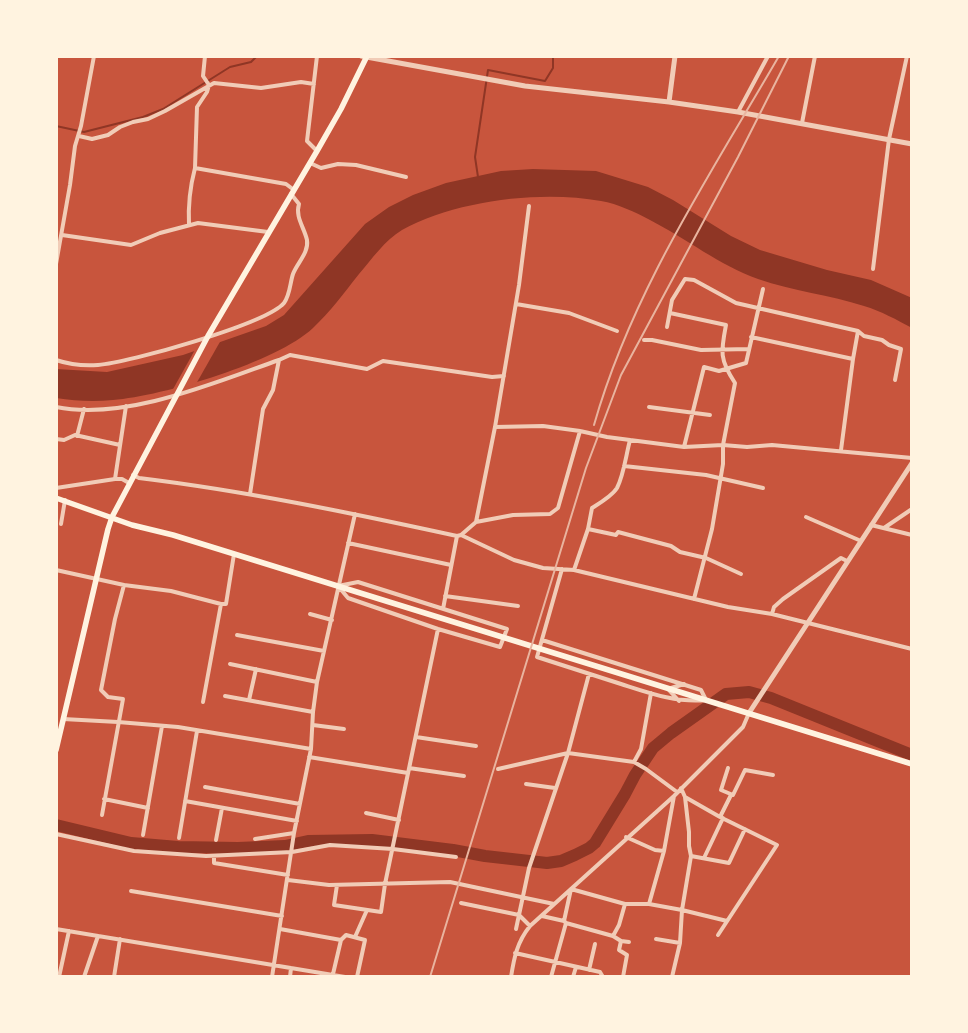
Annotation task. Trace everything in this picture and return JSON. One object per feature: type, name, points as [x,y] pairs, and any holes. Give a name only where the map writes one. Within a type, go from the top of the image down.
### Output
[{"type":"main road","points":[[56,750],[112,517],[208,336],[341,109],[365,57]]},
{"type":"main road","points":[[56,498],[132,525],[173,535],[912,764]]},
{"type":"street","points":[[56,264],[75,146],[82,126],[94,56]]},
{"type":"street","points":[[189,225],[188,207],[195,168],[197,107],[208,85],[203,76],[205,56]]},
{"type":"street","points":[[317,56],[307,141],[317,151]]},
{"type":"street","points":[[669,102],[675,56]]},
{"type":"street","points":[[738,112],[768,56]]},
{"type":"street","points":[[802,122],[815,56]]},
{"type":"street","points":[[873,269],[888,139],[907,56]]},
{"type":"street","points":[[365,57],[525,86],[669,102],[802,122],[912,144]]},
{"type":"street","points":[[79,136],[92,139],[108,136],[126,124],[148,119],[165,111],[214,83],[260,88],[301,82],[314,84]]},
{"type":"street","points":[[310,163],[321,168],[338,164],[368,166],[406,177]]},
{"type":"street","points":[[56,360],[97,365],[145,356],[258,319],[284,303],[293,274],[305,253],[307,242],[297,211],[299,204],[292,192],[286,184],[195,168]]},
{"type":"street","points":[[476,522],[504,376],[530,206]]},
{"type":"street","points":[[62,235],[131,245],[160,233],[198,223],[268,232]]},
{"type":"street","points":[[667,327],[672,300],[685,278],[694,280],[736,303],[858,332],[864,336],[882,340],[889,345],[901,349],[895,380]]},
{"type":"street","points":[[684,447],[704,367],[719,371],[746,363],[763,290]]},
{"type":"street","points":[[516,304],[568,313],[617,331]]},
{"type":"street","points":[[670,313],[726,325],[721,351],[726,369],[735,383],[723,444],[721,478],[706,558],[694,598]]},
{"type":"street","points":[[841,450],[858,332]]},
{"type":"street","points":[[751,337],[853,359]]},
{"type":"street","points":[[644,340],[700,350],[748,350]]},
{"type":"street","points":[[56,407],[84,409],[126,406],[177,396],[290,355],[367,369],[383,361],[492,377],[504,376]]},
{"type":"street","points":[[250,494],[263,409],[273,390],[279,360]]},
{"type":"street","points":[[115,479],[126,406]]},
{"type":"street","points":[[649,407],[710,415]]},
{"type":"street","points":[[77,436],[84,409]]},
{"type":"street","points":[[495,427],[543,426],[684,447],[723,444],[746,447],[772,444],[912,458]]},
{"type":"street","points":[[443,609],[451,565],[459,536],[476,522],[513,515],[550,514],[558,508],[580,431]]},
{"type":"street","points":[[56,439],[64,440],[77,436],[120,445]]},
{"type":"street","points":[[574,570],[588,529],[592,508],[604,501],[616,488],[624,466],[630,440]]},
{"type":"street","points":[[511,977],[515,953],[523,934],[530,926],[675,794],[743,727],[749,713],[912,463]]},
{"type":"street","points":[[624,466],[721,478],[763,488]]},
{"type":"street","points":[[133,475],[139,478],[250,494],[459,536],[514,560],[544,568],[574,570],[728,606],[772,614],[912,650]]},
{"type":"street","points":[[56,488],[115,479],[122,479],[129,483]]},
{"type":"street","points":[[61,524],[64,500]]},
{"type":"street","points":[[884,528],[912,510]]},
{"type":"street","points":[[272,977],[294,833],[309,757],[318,682],[355,514]]},
{"type":"street","points":[[806,517],[861,541]]},
{"type":"street","points":[[871,525],[912,535]]},
{"type":"street","points":[[588,529],[616,535],[618,532],[671,546],[680,552],[706,558],[741,574]]},
{"type":"street","points":[[348,543],[451,565]]},
{"type":"street","points":[[56,570],[226,604],[234,554]]},
{"type":"street","points":[[772,614],[774,607],[783,598],[841,558],[847,561]]},
{"type":"street","points":[[542,640],[701,690],[706,700],[679,701],[651,694],[537,657],[562,569]]},
{"type":"street","points":[[358,582],[506,629],[500,646],[438,629],[348,598],[338,586],[358,582]]},
{"type":"street","points":[[102,816],[123,700],[108,696],[101,690],[124,584]]},
{"type":"street","points":[[445,596],[518,606]]},
{"type":"street","points":[[203,702],[221,604]]},
{"type":"street","points":[[310,614],[332,620]]},
{"type":"street","points":[[337,885],[334,905],[381,912],[385,884],[438,629]]},
{"type":"street","points":[[237,635],[324,651]]},
{"type":"street","points":[[230,664],[318,682]]},
{"type":"street","points":[[249,700],[256,669]]},
{"type":"street","points":[[516,929],[529,868],[568,753],[590,674]]},
{"type":"street","points":[[679,701],[668,689],[684,684]]},
{"type":"street","points":[[634,762],[641,749],[651,694]]},
{"type":"street","points":[[225,696],[313,712]]},
{"type":"street","points":[[56,718],[197,730],[310,748]]},
{"type":"street","points":[[313,725],[344,729]]},
{"type":"street","points":[[143,835],[162,726]]},
{"type":"street","points":[[178,838],[197,730]]},
{"type":"street","points":[[416,737],[476,746]]},
{"type":"street","points":[[498,769],[568,753],[634,762],[646,769],[675,794]]},
{"type":"street","points":[[309,757],[408,773]]},
{"type":"street","points":[[409,768],[464,776]]},
{"type":"street","points":[[728,768],[721,790],[731,795]]},
{"type":"street","points":[[704,858],[731,795],[733,796],[745,770],[773,774]]},
{"type":"street","points":[[526,784],[555,788]]},
{"type":"street","points":[[205,787],[300,804]]},
{"type":"street","points":[[672,977],[680,943],[682,910],[691,856],[685,797],[681,788]]},
{"type":"street","points":[[649,904],[664,851],[675,794]]},
{"type":"street","points":[[685,797],[722,818],[777,845],[718,935]]},
{"type":"street","points":[[104,799],[148,808]]},
{"type":"street","points":[[185,801],[297,821]]},
{"type":"street","points":[[216,840],[222,808]]},
{"type":"street","points":[[366,813],[399,820]]},
{"type":"street","points":[[691,856],[729,863],[745,829]]},
{"type":"street","points":[[255,839],[294,833]]},
{"type":"street","points":[[56,834],[134,851],[214,856],[292,852],[330,844],[393,849],[456,858]]},
{"type":"street","points":[[626,838],[655,850],[664,851]]},
{"type":"street","points":[[214,856],[214,863],[337,885],[450,882],[554,904]]},
{"type":"street","points":[[571,889],[624,904],[649,904],[727,921]]},
{"type":"street","points":[[551,977],[571,889]]},
{"type":"street","points":[[130,891],[282,916]]},
{"type":"street","points":[[461,903],[519,915],[530,926]]},
{"type":"street","points":[[613,936],[619,925],[624,904]]},
{"type":"street","points":[[355,937],[367,910]]},
{"type":"street","points":[[542,916],[629,942]]},
{"type":"street","points":[[56,929],[345,977]]},
{"type":"street","points":[[280,929],[342,940]]},
{"type":"street","points":[[59,977],[69,931]]},
{"type":"street","points":[[333,974],[342,940],[346,935],[364,940],[357,977]]},
{"type":"street","points":[[84,977],[98,936]]},
{"type":"street","points":[[656,938],[680,943]]},
{"type":"street","points":[[114,977],[120,940]]},
{"type":"street","points":[[621,941],[619,950],[627,956],[623,977]]},
{"type":"street","points":[[589,970],[595,944]]},
{"type":"street","points":[[515,953],[600,972],[603,977]]},
{"type":"street","points":[[573,977],[576,967]]},
{"type":"street","points":[[290,977],[291,968]]},
{"type":"street","points":[[307,977],[308,970]]},
{"type":"shaded area","points":[[533,169],[596,171],[648,187],[673,200],[731,236],[760,250],[827,270],[871,280],[912,298],[912,328],[870,308],[758,279],[730,267],[650,220],[620,206],[578,198],[526,197],[500,200],[448,211],[402,230],[379,250],[313,328],[296,341],[247,365],[189,384],[134,397],[92,401],[56,398],[56,369],[107,372],[183,355],[266,326],[284,315],[365,224],[389,207],[413,195],[446,183],[501,171]]},
{"type":"pier","points":[[221,340],[196,384],[172,391],[196,348]]},
{"type":"waterway","points":[[56,126],[84,132],[143,117],[163,109],[230,67],[251,62],[257,56]]},
{"type":"waterway","points":[[478,177],[475,157],[488,70],[545,81],[553,68],[553,56]]},
{"type":"waterway","points":[[56,825],[131,843],[178,847],[238,848],[285,846],[308,841],[372,840],[547,863],[561,861],[589,848],[595,843],[653,748],[726,694],[749,692],[771,698],[912,755]]},
{"type":"railway","points":[[594,425],[610,376],[629,328],[651,281],[700,190],[779,56]]},
{"type":"railway","points":[[430,977],[586,468],[621,375],[738,157],[789,56]]}]
